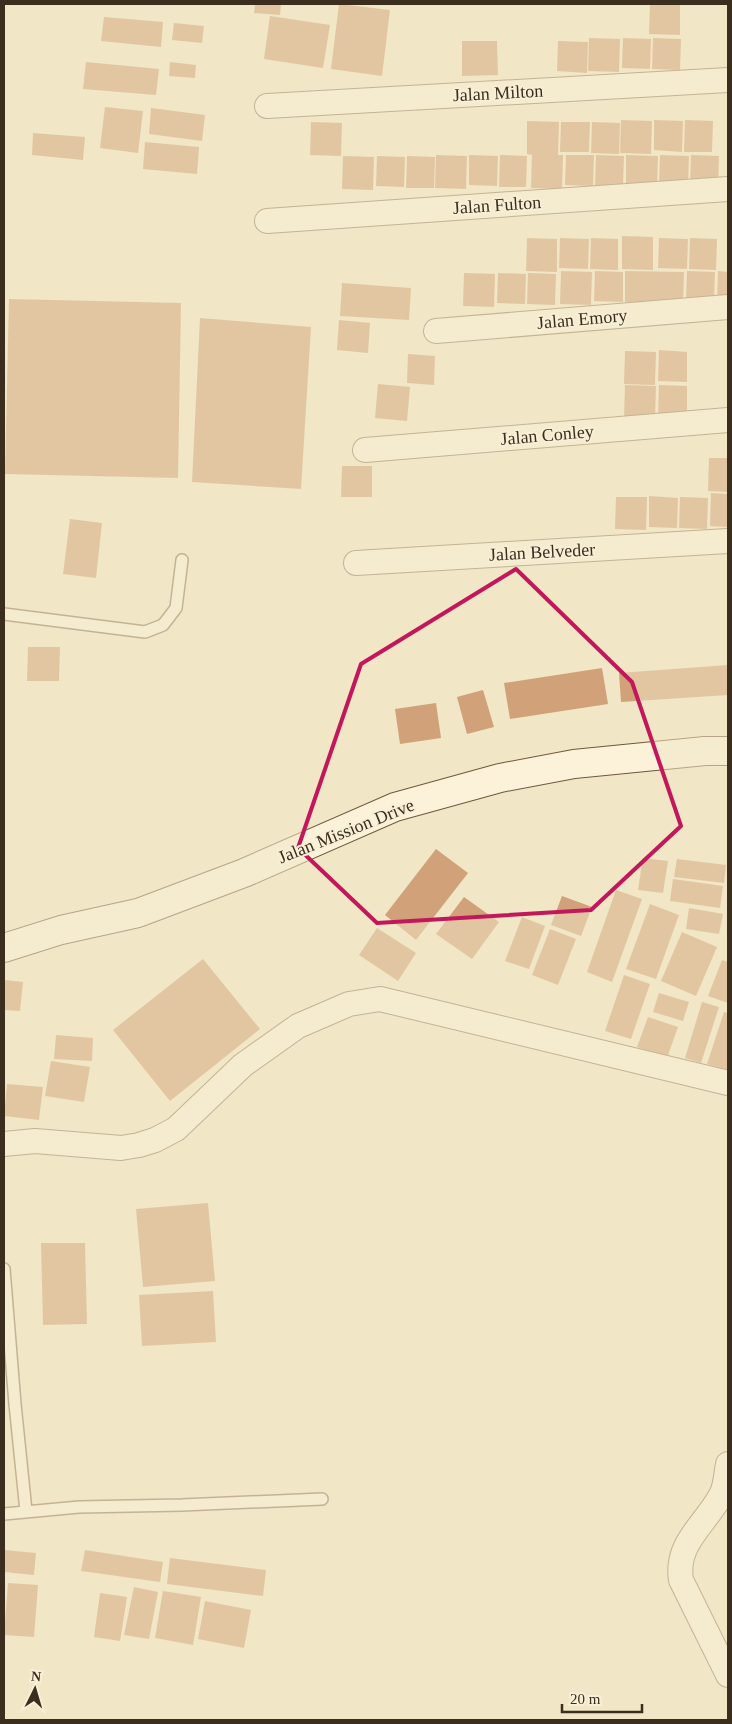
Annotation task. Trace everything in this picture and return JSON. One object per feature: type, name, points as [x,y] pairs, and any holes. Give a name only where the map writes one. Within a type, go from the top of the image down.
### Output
[{"type":"street","name":"Jalan Milton","points":[[267,106],[728,80]]},
{"type":"street","name":"Jalan Fulton","points":[[266,221],[728,190]]},
{"type":"street","name":"Jalan Emory","points":[[436,330],[728,307]]},
{"type":"street","name":"Jalan Conley","points":[[366,450],[728,420]]},
{"type":"street","name":"Jalan Belveder","points":[[356,563],[728,541]]},
{"type":"street","name":"Jalan Mission Drive","points":[[4,948],[61,930],[138,913],[244,873],[396,807],[500,778],[574,764],[705,751],[728,751]]},
{"type":"street","points":[[4,1144],[35,1141],[121,1148],[155,1140],[176,1129],[243,1065],[298,1026],[349,1004],[380,999],[728,1082]]},
{"type":"street","points":[[726,1486],[684,1548],[680,1560],[680,1571],[681,1580],[728,1674]]},
{"type":"lane","points":[[4,614],[145,632],[163,625],[176,608],[182,560]]},
{"type":"lane","points":[[4,1269],[9,1405],[26,1511]]},
{"type":"lane","points":[[4,1514],[80,1507],[322,1499]]},
{"type":"highlighted area","points":[[516,569],[632,682],[681,826],[591,910],[377,923],[298,848],[361,664]]},
{"type":"building","points":[[255,4],[281,4],[280,15],[254,13]]},
{"type":"building","points":[[339,4],[390,10],[382,76],[331,69]]},
{"type":"building","points":[[650,4],[680,4],[680,35],[649,34]]},
{"type":"building","points":[[270,16],[330,25],[323,68],[264,59]]},
{"type":"building","points":[[104,17],[163,22],[161,47],[101,41]]},
{"type":"building","points":[[174,23],[204,26],[202,43],[172,40]]},
{"type":"building","points":[[589,38],[620,39],[619,72],[588,71]]},
{"type":"building","points":[[623,38],[651,39],[650,69],[622,68]]},
{"type":"building","points":[[653,38],[681,39],[680,70],[652,69]]},
{"type":"building","points":[[462,41],[497,41],[498,75],[462,76]]},
{"type":"building","points":[[558,41],[588,42],[587,73],[557,71]]},
{"type":"building","points":[[86,62],[159,69],[156,95],[83,89]]},
{"type":"building","points":[[170,62],[196,65],[195,78],[169,76]]},
{"type":"building","points":[[105,107],[143,111],[138,153],[100,148]]},
{"type":"building","points":[[151,108],[205,115],[202,141],[149,134]]},
{"type":"building","points":[[621,120],[652,121],[651,154],[620,153]]},
{"type":"building","points":[[654,120],[683,121],[682,152],[654,150]]},
{"type":"building","points":[[685,120],[713,121],[712,152],[684,152]]},
{"type":"building","points":[[527,121],[559,122],[558,155],[563,155],[562,189],[531,188],[532,155],[527,154]]},
{"type":"building","points":[[311,122],[342,123],[341,156],[310,155]]},
{"type":"building","points":[[561,122],[590,122],[589,152],[560,152]]},
{"type":"building","points":[[592,122],[620,123],[619,154],[591,153]]},
{"type":"building","points":[[33,133],[85,137],[83,160],[32,155]]},
{"type":"building","points":[[145,142],[199,147],[197,174],[143,169]]},
{"type":"building","points":[[436,155],[467,156],[466,189],[435,188]]},
{"type":"building","points":[[469,155],[498,156],[497,186],[469,185]]},
{"type":"building","points":[[500,155],[527,156],[526,187],[499,187]]},
{"type":"building","points":[[566,155],[594,155],[593,186],[565,185]]},
{"type":"building","points":[[596,155],[624,156],[623,187],[595,186]]},
{"type":"building","points":[[626,155],[658,156],[657,189],[626,188]]},
{"type":"building","points":[[660,155],[689,156],[688,186],[659,186]]},
{"type":"building","points":[[691,155],[719,156],[718,188],[690,186]]},
{"type":"building","points":[[343,156],[374,157],[373,190],[342,189]]},
{"type":"building","points":[[377,156],[405,157],[404,187],[376,186]]},
{"type":"building","points":[[407,156],[435,157],[434,188],[406,188]]},
{"type":"building","points":[[622,236],[653,237],[653,270],[622,269]]},
{"type":"building","points":[[527,238],[557,239],[557,272],[526,271]]},
{"type":"building","points":[[560,238],[589,239],[588,269],[559,268]]},
{"type":"building","points":[[591,238],[618,239],[618,270],[590,269]]},
{"type":"building","points":[[659,238],[688,239],[687,269],[658,268]]},
{"type":"building","points":[[690,238],[717,239],[716,270],[689,269]]},
{"type":"building","points":[[561,271],[592,272],[591,305],[560,304]]},
{"type":"building","points":[[595,271],[623,272],[623,302],[594,301]]},
{"type":"building","points":[[625,271],[684,272],[683,305],[625,302]]},
{"type":"building","points":[[687,271],[715,272],[714,302],[686,301]]},
{"type":"building","points":[[718,271],[728,272],[728,303],[717,302]]},
{"type":"building","points":[[464,273],[495,274],[494,307],[463,306]]},
{"type":"building","points":[[498,273],[526,274],[525,304],[497,303]]},
{"type":"building","points":[[528,273],[556,274],[555,305],[527,304]]},
{"type":"building","points":[[342,283],[411,288],[409,320],[340,316]]},
{"type":"building","points":[[9,299],[181,303],[178,478],[5,474]]},
{"type":"building","points":[[200,318],[311,327],[301,489],[192,482]]},
{"type":"building","points":[[339,320],[370,323],[368,353],[337,350]]},
{"type":"building","points":[[659,350],[687,352],[687,382],[658,381]]},
{"type":"building","points":[[625,351],[656,352],[655,385],[624,384]]},
{"type":"building","points":[[408,354],[435,356],[434,385],[407,383]]},
{"type":"building","points":[[378,384],[410,387],[407,421],[375,418]]},
{"type":"building","points":[[625,385],[656,386],[655,419],[624,418]]},
{"type":"building","points":[[659,385],[687,386],[687,416],[658,416]]},
{"type":"building","points":[[709,458],[728,458],[728,492],[708,491]]},
{"type":"building","points":[[342,466],[372,466],[372,497],[341,497]]},
{"type":"building","points":[[711,493],[728,494],[728,527],[710,526]]},
{"type":"building","points":[[649,496],[678,498],[677,528],[649,527]]},
{"type":"building","points":[[616,497],[647,497],[646,530],[615,529]]},
{"type":"building","points":[[680,497],[708,498],[707,529],[679,528]]},
{"type":"building","points":[[70,519],[102,523],[96,578],[63,574]]},
{"type":"building","points":[[28,647],[60,647],[59,681],[27,681]]},
{"type":"building","points":[[728,665],[728,695],[621,702],[619,673]]},
{"type":"building","points":[[602,668],[608,704],[510,719],[504,683]]},
{"type":"building","points":[[483,690],[494,727],[467,734],[457,697]]},
{"type":"building","points":[[436,703],[441,738],[400,744],[395,709]]},
{"type":"building","points":[[436,849],[468,873],[416,940],[385,915]]},
{"type":"building","points":[[643,858],[668,861],[663,893],[638,890]]},
{"type":"building","points":[[677,859],[726,865],[724,883],[674,877]]},
{"type":"building","points":[[673,879],[723,886],[720,908],[670,901]]},
{"type":"building","points":[[616,890],[642,899],[612,982],[587,972]]},
{"type":"building","points":[[562,896],[592,907],[581,936],[551,925]]},
{"type":"building","points":[[464,897],[499,922],[472,959],[436,934]]},
{"type":"building","points":[[650,904],[679,915],[656,979],[626,969]]},
{"type":"building","points":[[689,908],[723,914],[719,934],[686,929]]},
{"type":"building","points":[[522,917],[545,926],[529,969],[505,961]]},
{"type":"building","points":[[377,928],[416,953],[398,981],[359,955]]},
{"type":"building","points":[[550,929],[576,939],[558,985],[532,975]]},
{"type":"building","points":[[682,932],[717,947],[696,996],[661,981]]},
{"type":"building","points":[[203,959],[260,1029],[170,1101],[113,1030]]},
{"type":"building","points":[[722,960],[728,962],[728,1003],[708,996]]},
{"type":"building","points":[[624,975],[650,984],[631,1039],[605,1031]]},
{"type":"building","points":[[4,980],[23,982],[20,1011],[4,1010]]},
{"type":"building","points":[[659,993],[689,1002],[683,1021],[653,1012]]},
{"type":"building","points":[[702,1002],[719,1007],[701,1063],[685,1058]]},
{"type":"building","points":[[724,1012],[728,1013],[728,1070],[707,1064]]},
{"type":"building","points":[[648,1017],[678,1027],[667,1058],[637,1047]]},
{"type":"building","points":[[56,1035],[93,1038],[92,1061],[54,1059]]},
{"type":"building","points":[[51,1061],[90,1067],[84,1102],[45,1096]]},
{"type":"building","points":[[7,1084],[43,1087],[39,1120],[4,1116]]},
{"type":"building","points":[[208,1203],[215,1281],[143,1287],[136,1209]]},
{"type":"building","points":[[41,1243],[85,1243],[87,1324],[43,1325]]},
{"type":"building","points":[[213,1291],[216,1342],[142,1346],[139,1295]]},
{"type":"building","points":[[4,1550],[36,1553],[34,1575],[4,1572]]},
{"type":"building","points":[[85,1550],[163,1562],[160,1582],[81,1571]]},
{"type":"building","points":[[170,1558],[266,1570],[263,1596],[167,1584]]},
{"type":"building","points":[[8,1583],[38,1585],[34,1637],[4,1635]]},
{"type":"building","points":[[134,1587],[158,1592],[149,1639],[124,1635]]},
{"type":"building","points":[[163,1591],[201,1597],[193,1645],[155,1638]]},
{"type":"building","points":[[100,1593],[127,1597],[120,1641],[94,1637]]},
{"type":"building","points":[[205,1601],[251,1610],[244,1648],[198,1639]]}]
